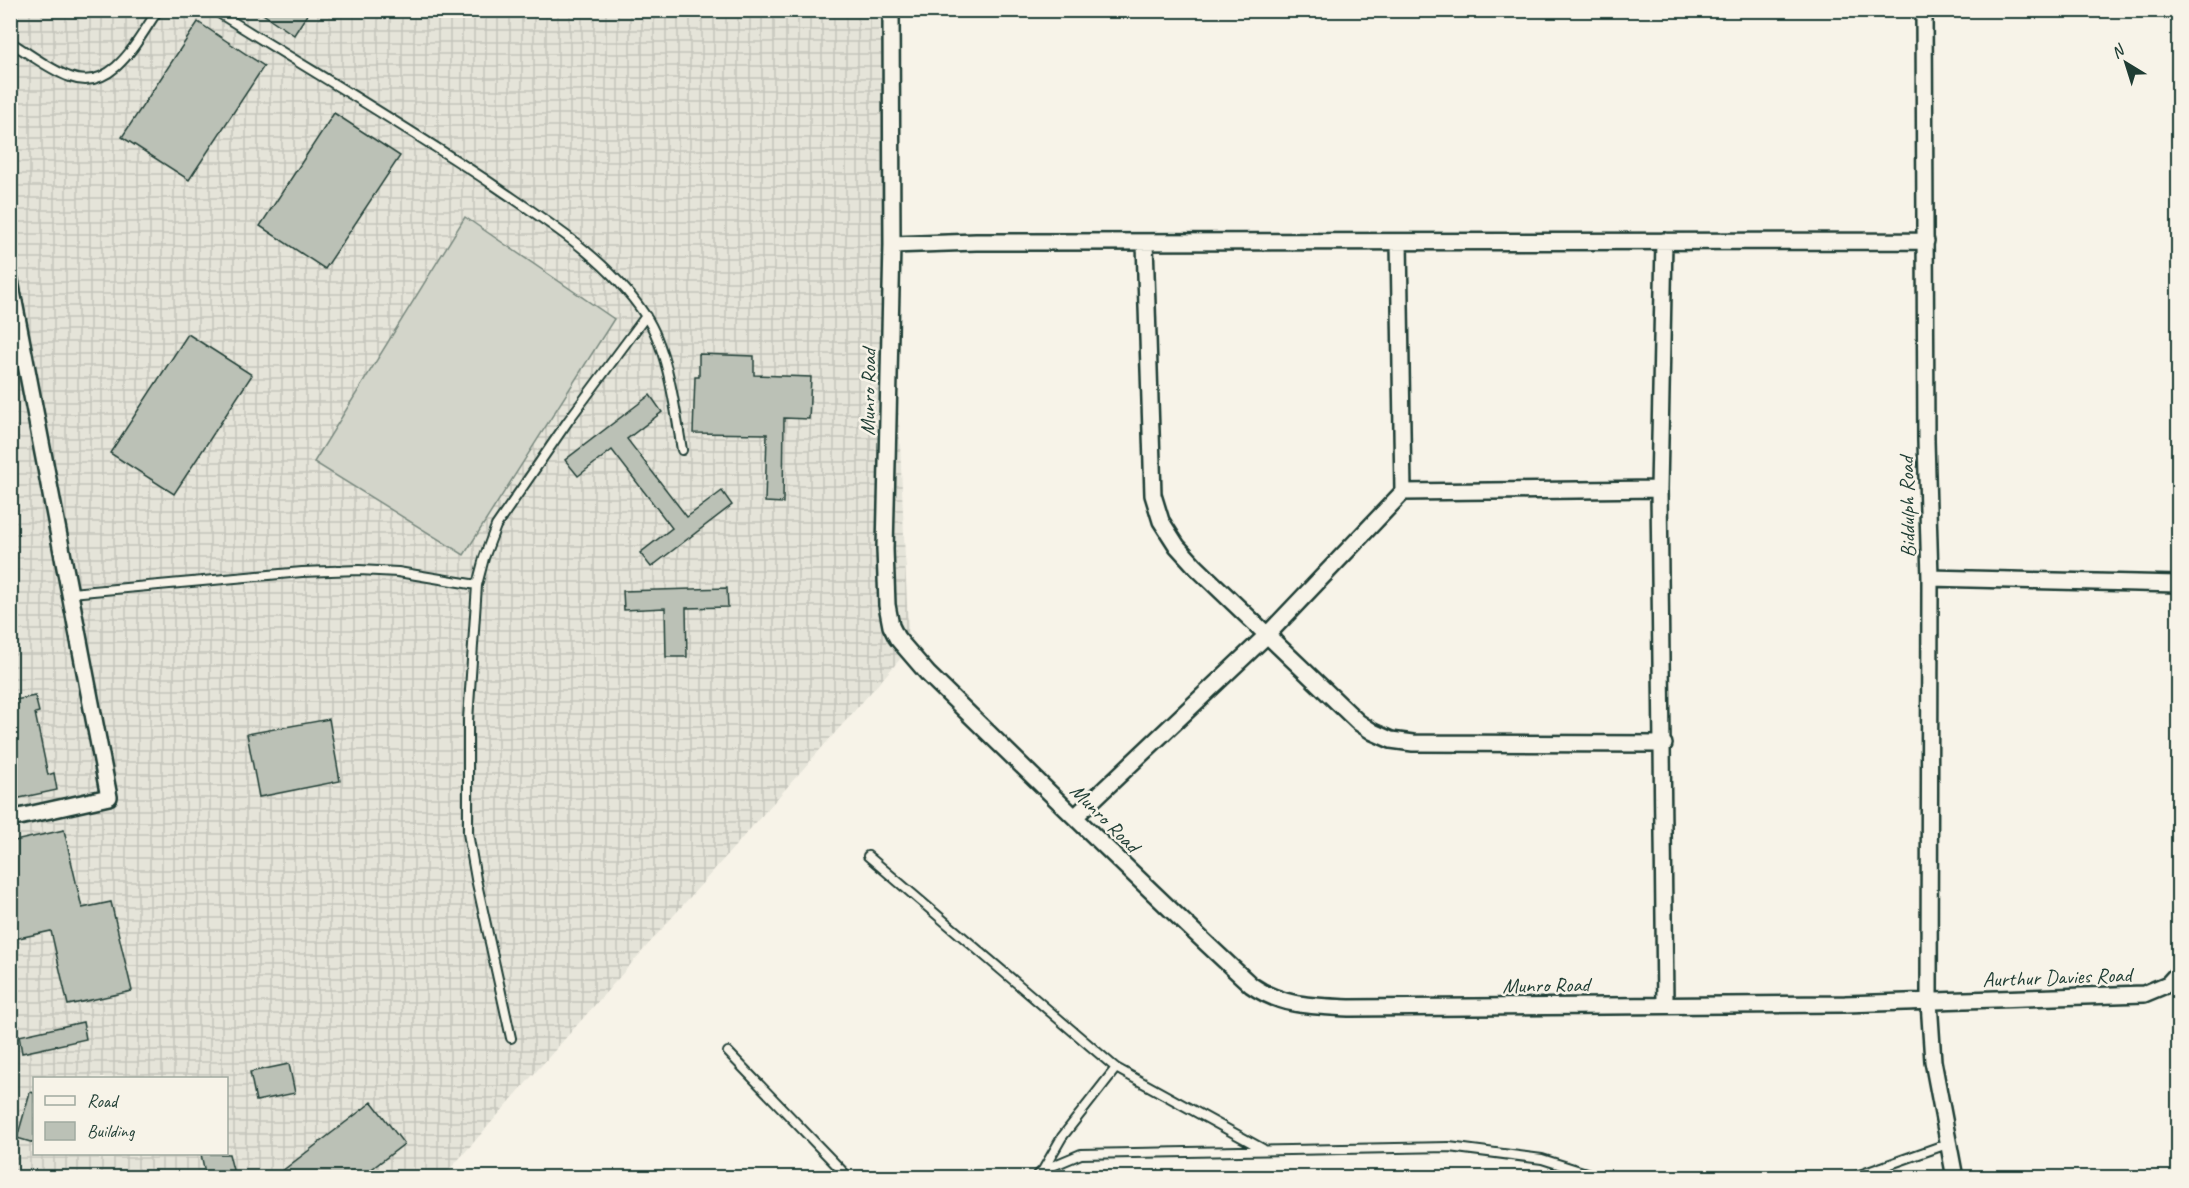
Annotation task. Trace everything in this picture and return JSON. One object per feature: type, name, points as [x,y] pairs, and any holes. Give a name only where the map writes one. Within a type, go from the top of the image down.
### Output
[{"type":"street","name":"Munro Road","points":[[891,10],[892,245],[885,549],[887,605],[891,626],[904,649],[928,674],[1076,816],[1153,894],[1251,985],[1266,996],[1300,1006],[1527,1008],[1665,1003],[1929,1002]]},
{"type":"street","name":"Biddulph Road","points":[[1924,10],[1930,578],[1929,1002],[1933,1061],[1955,1178]]},
{"type":"street","points":[[892,245],[1926,241]]},
{"type":"street","points":[[1076,816],[1266,636],[1403,492],[1399,242]]},
{"type":"street","points":[[1664,242],[1659,489],[1664,744],[1665,1003]]},
{"type":"street","points":[[1145,243],[1151,464],[1153,495],[1158,513],[1177,546],[1266,636],[1358,722],[1391,740],[1451,744],[1664,744]]},
{"type":"street","points":[[10,281],[109,797],[10,819]]},
{"type":"street","points":[[1403,492],[1659,489]]},
{"type":"street","points":[[1930,578],[2178,584]]},
{"type":"street","name":"Aurthur Davies Road","points":[[1929,1002],[2144,994],[2168,984],[2178,973]]},
{"type":"lane","points":[[10,42],[68,77],[82,81],[94,80],[109,73],[123,60],[158,10]]},
{"type":"lane","points":[[214,10],[434,145],[565,234],[610,273],[646,316],[672,386],[682,450]]},
{"type":"lane","points":[[511,1038],[483,917],[468,833],[468,720],[477,585],[496,526],[568,421],[646,316]]},
{"type":"lane","points":[[71,593],[302,572],[358,570],[398,572],[477,585]]},
{"type":"lane","points":[[867,856],[1116,1068],[1264,1150]]},
{"type":"lane","points":[[728,1052],[849,1178]]},
{"type":"lane","points":[[1035,1178],[1043,1170],[1062,1137],[1116,1068]]},
{"type":"lane","points":[[1851,1178],[1947,1144]]},
{"type":"lane","points":[[1043,1170],[1082,1154],[1449,1147],[1542,1159],[1602,1178]]},
{"type":"shaded area","points":[[10,11],[881,11],[909,649],[443,1177],[11,1177]]},
{"type":"shaded area","points":[[465,217],[614,319],[464,555],[314,462]]},
{"type":"building","points":[[257,10],[310,10],[294,35]]},
{"type":"building","points":[[198,22],[264,66],[189,180],[122,137]]},
{"type":"building","points":[[334,113],[400,156],[325,269],[260,226]]},
{"type":"building","points":[[188,334],[252,375],[174,494],[110,453]]},
{"type":"building","points":[[699,354],[754,356],[754,375],[811,377],[809,419],[784,418],[783,503],[765,502],[767,434],[693,433],[695,377],[699,377]]},
{"type":"building","points":[[650,395],[662,412],[627,439],[687,517],[722,491],[732,505],[651,567],[640,553],[672,528],[612,450],[578,476],[565,460]]},
{"type":"building","points":[[727,588],[728,607],[686,608],[687,657],[666,657],[665,608],[624,610],[623,591]]},
{"type":"building","points":[[35,696],[39,712],[35,713],[48,775],[54,773],[57,790],[10,800],[10,701]]},
{"type":"building","points":[[329,719],[340,781],[259,797],[247,734]]},
{"type":"building","points":[[64,830],[82,908],[111,902],[132,991],[68,1005],[51,931],[10,940],[10,903],[14,902],[10,884],[10,842]]},
{"type":"building","points":[[83,1022],[86,1039],[22,1053],[19,1036]]},
{"type":"building","points":[[289,1064],[295,1093],[256,1101],[250,1072]]},
{"type":"building","points":[[30,1092],[33,1093],[33,1143],[17,1138]]},
{"type":"building","points":[[372,1102],[404,1144],[360,1178],[273,1178]]},
{"type":"building","points":[[229,1154],[235,1178],[206,1178],[201,1155]]}]
